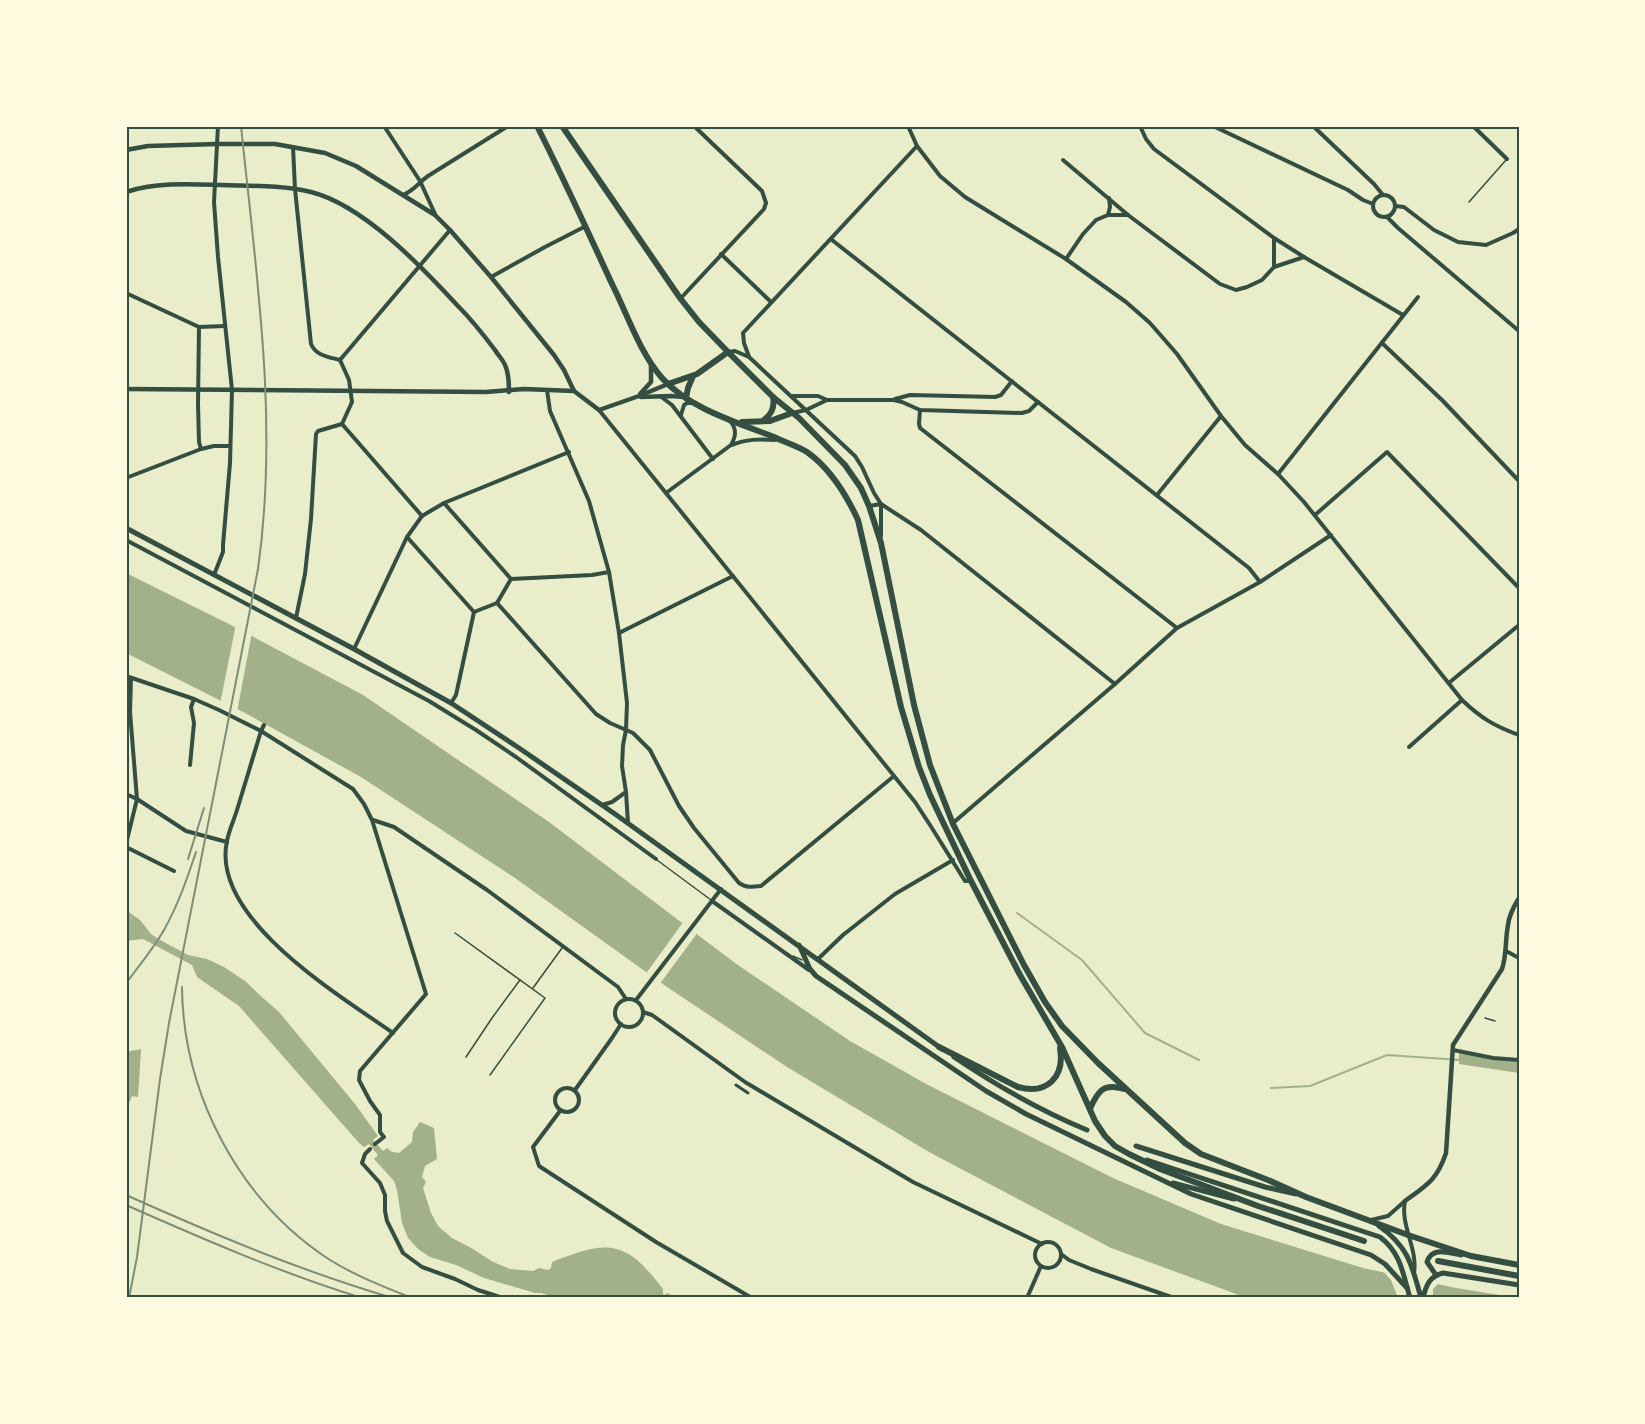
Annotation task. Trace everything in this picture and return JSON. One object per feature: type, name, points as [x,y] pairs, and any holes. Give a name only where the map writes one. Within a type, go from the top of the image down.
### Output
[{"type":"main road","points":[[537,126],[650,363],[668,384],[689,400],[806,451],[824,466],[849,500],[858,520],[901,708],[930,795],[1020,975],[1059,1041],[1104,1136],[1115,1146],[1160,1169],[1258,1206],[1364,1241]]},
{"type":"main road","points":[[562,126],[680,298],[699,322],[773,397],[845,465],[861,488],[881,543],[914,705],[930,765],[953,824],[1024,965],[1045,1002],[1069,1034],[1200,1155],[1268,1180],[1306,1197],[1471,1256]]},
{"type":"main road","points":[[668,384],[693,376],[728,352]]},
{"type":"main road","points":[[689,400],[688,388],[693,376]]},
{"type":"main road","points":[[761,422],[771,415],[773,397]]},
{"type":"main road","points":[[736,422],[770,421],[792,413]]},
{"type":"main road","points":[[126,528],[354,649],[451,704],[628,823],[939,1047],[1011,1094],[1087,1130]]},
{"type":"main road","points":[[798,944],[813,973],[998,1098],[1191,1194],[1371,1255],[1385,1264],[1407,1288]]},
{"type":"main road","points":[[939,1047],[1018,1087],[1029,1090],[1044,1088],[1058,1074],[1061,1059],[1059,1041]]},
{"type":"main road","points":[[1090,1109],[1095,1098],[1106,1088],[1128,1090]]},
{"type":"main road","points":[[1136,1146],[1265,1187],[1306,1197]]},
{"type":"main road","points":[[1131,1155],[1380,1237],[1393,1248],[1403,1269],[1410,1298]]},
{"type":"main road","points":[[1163,1180],[1258,1206]]},
{"type":"main road","points":[[1370,1220],[1400,1244],[1408,1257],[1422,1298]]},
{"type":"main road","points":[[1436,1275],[1427,1262],[1434,1252],[1440,1251],[1519,1265]]},
{"type":"main road","points":[[1438,1262],[1519,1276]]},
{"type":"main road","points":[[1422,1298],[1427,1285],[1436,1275],[1443,1273],[1519,1285]]},
{"type":"street","points":[[214,575],[223,552],[230,463],[232,390],[218,257],[214,185],[218,126]]},
{"type":"street","points":[[384,126],[420,181],[435,215]]},
{"type":"street","points":[[403,195],[414,191],[420,181],[508,126]]},
{"type":"street","points":[[680,298],[764,209],[766,202],[762,191],[694,126]]},
{"type":"street","points":[[908,126],[917,146],[940,176],[965,197],[1066,259],[1126,302],[1150,324],[1177,354],[1221,416],[1245,445],[1278,474],[1315,515],[1450,682],[1462,700],[1485,721],[1519,735]]},
{"type":"street","points":[[1140,126],[1154,149],[1274,238],[1403,315]]},
{"type":"street","points":[[1213,126],[1373,204]]},
{"type":"street","points":[[1313,126],[1383,195]]},
{"type":"street","points":[[1473,126],[1507,159]]},
{"type":"street","points":[[126,150],[148,146],[275,144],[325,153],[356,166],[435,215],[491,277],[554,356],[574,391],[599,410],[733,576],[894,776],[925,817],[965,881],[971,880]]},
{"type":"street","points":[[749,357],[743,333],[832,240],[917,146]]},
{"type":"street","points":[[293,147],[311,344],[318,353],[340,360],[349,380],[352,402],[342,424]]},
{"type":"street","points":[[1063,160],[1128,215],[1220,284],[1236,290],[1255,285],[1274,267],[1304,257]]},
{"type":"street","points":[[126,192],[155,186],[214,185],[296,189],[340,203],[405,251],[477,326],[506,366],[509,392]]},
{"type":"street","points":[[1383,195],[1393,200],[1395,206],[1387,217],[1381,217],[1375,213],[1373,204],[1378,196],[1383,195]]},
{"type":"street","points":[[1108,214],[1109,198]]},
{"type":"street","points":[[1395,206],[1404,207],[1434,230],[1458,242],[1486,245],[1519,229]]},
{"type":"street","points":[[1066,259],[1089,226],[1096,220],[1108,214],[1128,215]]},
{"type":"street","points":[[1387,217],[1519,331]]},
{"type":"street","points":[[491,277],[586,226]]},
{"type":"street","points":[[340,360],[450,230]]},
{"type":"street","points":[[1274,238],[1274,267]]},
{"type":"street","points":[[832,240],[1249,568],[1260,582]]},
{"type":"street","points":[[721,254],[771,302]]},
{"type":"street","points":[[126,293],[199,327],[225,326]]},
{"type":"street","points":[[1278,474],[1418,297]]},
{"type":"street","points":[[199,327],[198,390],[201,449]]},
{"type":"street","points":[[1382,343],[1443,401],[1519,481]]},
{"type":"street","points":[[728,352],[735,351],[749,357],[855,456],[881,504],[921,530],[1115,684]]},
{"type":"street","points":[[639,396],[651,381],[650,363]]},
{"type":"street","points":[[894,400],[910,395],[999,397],[1012,381]]},
{"type":"street","points":[[599,410],[668,384]]},
{"type":"street","points":[[126,388],[574,391]]},
{"type":"street","points":[[547,390],[550,411],[589,501],[609,572],[627,703],[622,759],[628,823]]},
{"type":"street","points":[[639,396],[689,400]]},
{"type":"street","points":[[660,396],[681,415],[713,459]]},
{"type":"street","points":[[792,396],[818,396],[827,400],[894,400],[920,410],[1022,413],[1029,411],[1038,402]]},
{"type":"street","points":[[681,415],[684,405],[689,400]]},
{"type":"street","points":[[792,413],[806,410],[827,400]]},
{"type":"street","points":[[920,410],[920,428],[1177,628]]},
{"type":"street","points":[[1157,495],[1221,416]]},
{"type":"street","points":[[724,417],[731,422],[735,430],[735,437],[731,445]]},
{"type":"street","points":[[296,618],[300,608],[311,519],[316,434],[327,427],[342,424]]},
{"type":"street","points":[[342,424],[422,516]]},
{"type":"street","points":[[666,493],[731,445],[753,439],[780,440]]},
{"type":"street","points":[[126,478],[201,449],[230,446]]},
{"type":"street","points":[[354,649],[407,537],[422,516],[444,503],[569,452]]},
{"type":"street","points":[[1315,515],[1387,452],[1519,588]]},
{"type":"street","points":[[444,503],[511,579]]},
{"type":"street","points":[[869,506],[881,504]]},
{"type":"street","points":[[881,504],[881,543]]},
{"type":"street","points":[[953,824],[1177,628],[1260,582],[1331,535]]},
{"type":"street","points":[[407,537],[474,612]]},
{"type":"street","points":[[126,540],[429,701],[516,757],[656,860]]},
{"type":"street","points":[[511,579],[609,572]]},
{"type":"street","points":[[619,633],[733,576]]},
{"type":"street","points":[[474,612],[497,603],[511,579]]},
{"type":"street","points":[[497,603],[596,714],[633,733],[650,750],[693,828],[743,886],[752,888],[761,886],[894,776]]},
{"type":"street","points":[[451,704],[456,695],[474,612]]},
{"type":"street","points":[[1450,682],[1519,625]]},
{"type":"street","points":[[126,676],[194,699],[261,731],[353,789],[364,804],[372,820],[426,994],[360,1071],[359,1080],[380,1115],[380,1132],[384,1137],[375,1144]]},
{"type":"street","points":[[131,678],[129,712],[137,799],[126,845],[174,871]]},
{"type":"street","points":[[190,765],[194,723],[191,707],[194,699]]},
{"type":"street","points":[[1409,747],[1462,700]]},
{"type":"street","points":[[264,725],[227,842],[229,879],[246,910],[277,947],[309,974],[393,1033]]},
{"type":"street","points":[[602,805],[612,802],[626,792]]},
{"type":"street","points":[[126,794],[186,831],[227,842]]},
{"type":"street","points":[[372,820],[394,827],[487,890],[618,987],[626,999]]},
{"type":"street","points":[[818,959],[843,935],[895,894],[953,860]]},
{"type":"street","points":[[636,1000],[721,889]]},
{"type":"street","points":[[1370,1220],[1388,1216],[1432,1181],[1442,1166],[1446,1153],[1453,1051],[1456,1041],[1502,969],[1508,924],[1511,912],[1519,898]]},
{"type":"street","points":[[712,901],[813,973]]},
{"type":"street","points":[[1506,951],[1519,958]]},
{"type":"street","points":[[626,999],[636,1000],[642,1006],[642,1019],[637,1025],[628,1027],[621,1024],[616,1018],[617,1005],[626,999]]},
{"type":"street","points":[[643,1012],[652,1015],[745,1082],[913,1182],[1042,1244]]},
{"type":"street","points":[[575,1090],[621,1024]]},
{"type":"street","points":[[1453,1051],[1519,1060]]},
{"type":"street","points":[[736,1085],[748,1093]]},
{"type":"street","points":[[563,1088],[575,1090],[580,1097],[579,1106],[574,1111],[566,1113],[560,1111],[555,1103],[556,1094],[563,1088]]},
{"type":"street","points":[[560,1111],[533,1147],[539,1166],[656,1242],[752,1298]]},
{"type":"street","points":[[370,1149],[365,1154],[362,1163],[380,1183],[385,1195],[387,1221],[403,1253],[422,1267],[503,1298]]},
{"type":"street","points":[[1405,1201],[1404,1219],[1416,1263],[1414,1274]]},
{"type":"street","points":[[1061,1254],[1057,1265],[1049,1268],[1041,1266],[1035,1254],[1042,1244],[1046,1242],[1054,1244],[1069,1260],[1174,1298]]},
{"type":"street","points":[[1027,1298],[1041,1266]]},
{"type":"lane","points":[[1469,202],[1507,159]]},
{"type":"lane","points":[[656,860],[712,901]]},
{"type":"lane","points":[[455,933],[545,998],[490,1075]]},
{"type":"lane","points":[[532,989],[563,946]]},
{"type":"lane","points":[[787,955],[807,961],[818,959]]},
{"type":"lane","points":[[466,1057],[520,980]]},
{"type":"lane","points":[[1474,1013],[1480,1016]]},
{"type":"lane","points":[[1485,1018],[1495,1021]]},
{"type":"shaded area","points":[[126,573],[363,695],[549,822],[735,963],[850,1041],[928,1085],[1113,1178],[1221,1224],[1363,1268],[1456,1288],[1519,1298],[1247,1298],[1111,1248],[929,1152],[787,1067],[667,987],[515,878],[361,777],[245,713],[126,653]]},
{"type":"shaded area","points":[[126,910],[140,920],[151,934],[162,941],[188,955],[207,959],[224,967],[245,981],[279,1012],[355,1104],[378,1136],[373,1140],[383,1151],[387,1148],[399,1153],[412,1142],[413,1132],[420,1122],[434,1128],[437,1159],[425,1166],[422,1177],[426,1182],[423,1188],[438,1226],[452,1238],[493,1262],[510,1269],[533,1271],[539,1268],[548,1270],[552,1262],[588,1250],[614,1248],[638,1261],[663,1289],[663,1294],[667,1293],[678,1298],[558,1298],[484,1278],[456,1265],[430,1257],[418,1249],[408,1238],[402,1223],[394,1181],[374,1159],[378,1155],[369,1144],[364,1147],[359,1143],[239,1006],[197,977],[192,965],[143,939],[126,941]]},
{"type":"shaded area","points":[[141,1049],[138,1097],[132,1096],[126,1110],[126,1052]]},
{"type":"shaded area","points":[[1459,1053],[1519,1062],[1519,1073],[1459,1064]]},
{"type":"pier","points":[[236,624],[252,632],[237,712],[220,704]]},
{"type":"pier","points":[[684,921],[698,932],[659,985],[645,975]]},
{"type":"pier","points":[[1381,1269],[1440,1282],[1433,1289],[1433,1298],[1398,1298],[1391,1280]]},
{"type":"waterway","points":[[1017,913],[1082,960],[1145,1033],[1199,1060]]},
{"type":"waterway","points":[[1271,1088],[1310,1086],[1387,1055],[1460,1060]]},
{"type":"railway","points":[[129,1298],[137,1257],[169,1023],[258,569],[264,514],[266,403],[263,347],[241,126]]},
{"type":"railway","points":[[188,859],[204,808]]},
{"type":"railway","points":[[126,983],[164,930],[186,882],[196,852]]},
{"type":"railway","points":[[182,987],[185,1027],[193,1066],[205,1105],[222,1142],[243,1176],[269,1208],[298,1236],[330,1260],[360,1276],[412,1298]]},
{"type":"railway","points":[[126,1195],[254,1250],[386,1296]]},
{"type":"railway","points":[[126,1205],[272,1267],[362,1298]]}]
